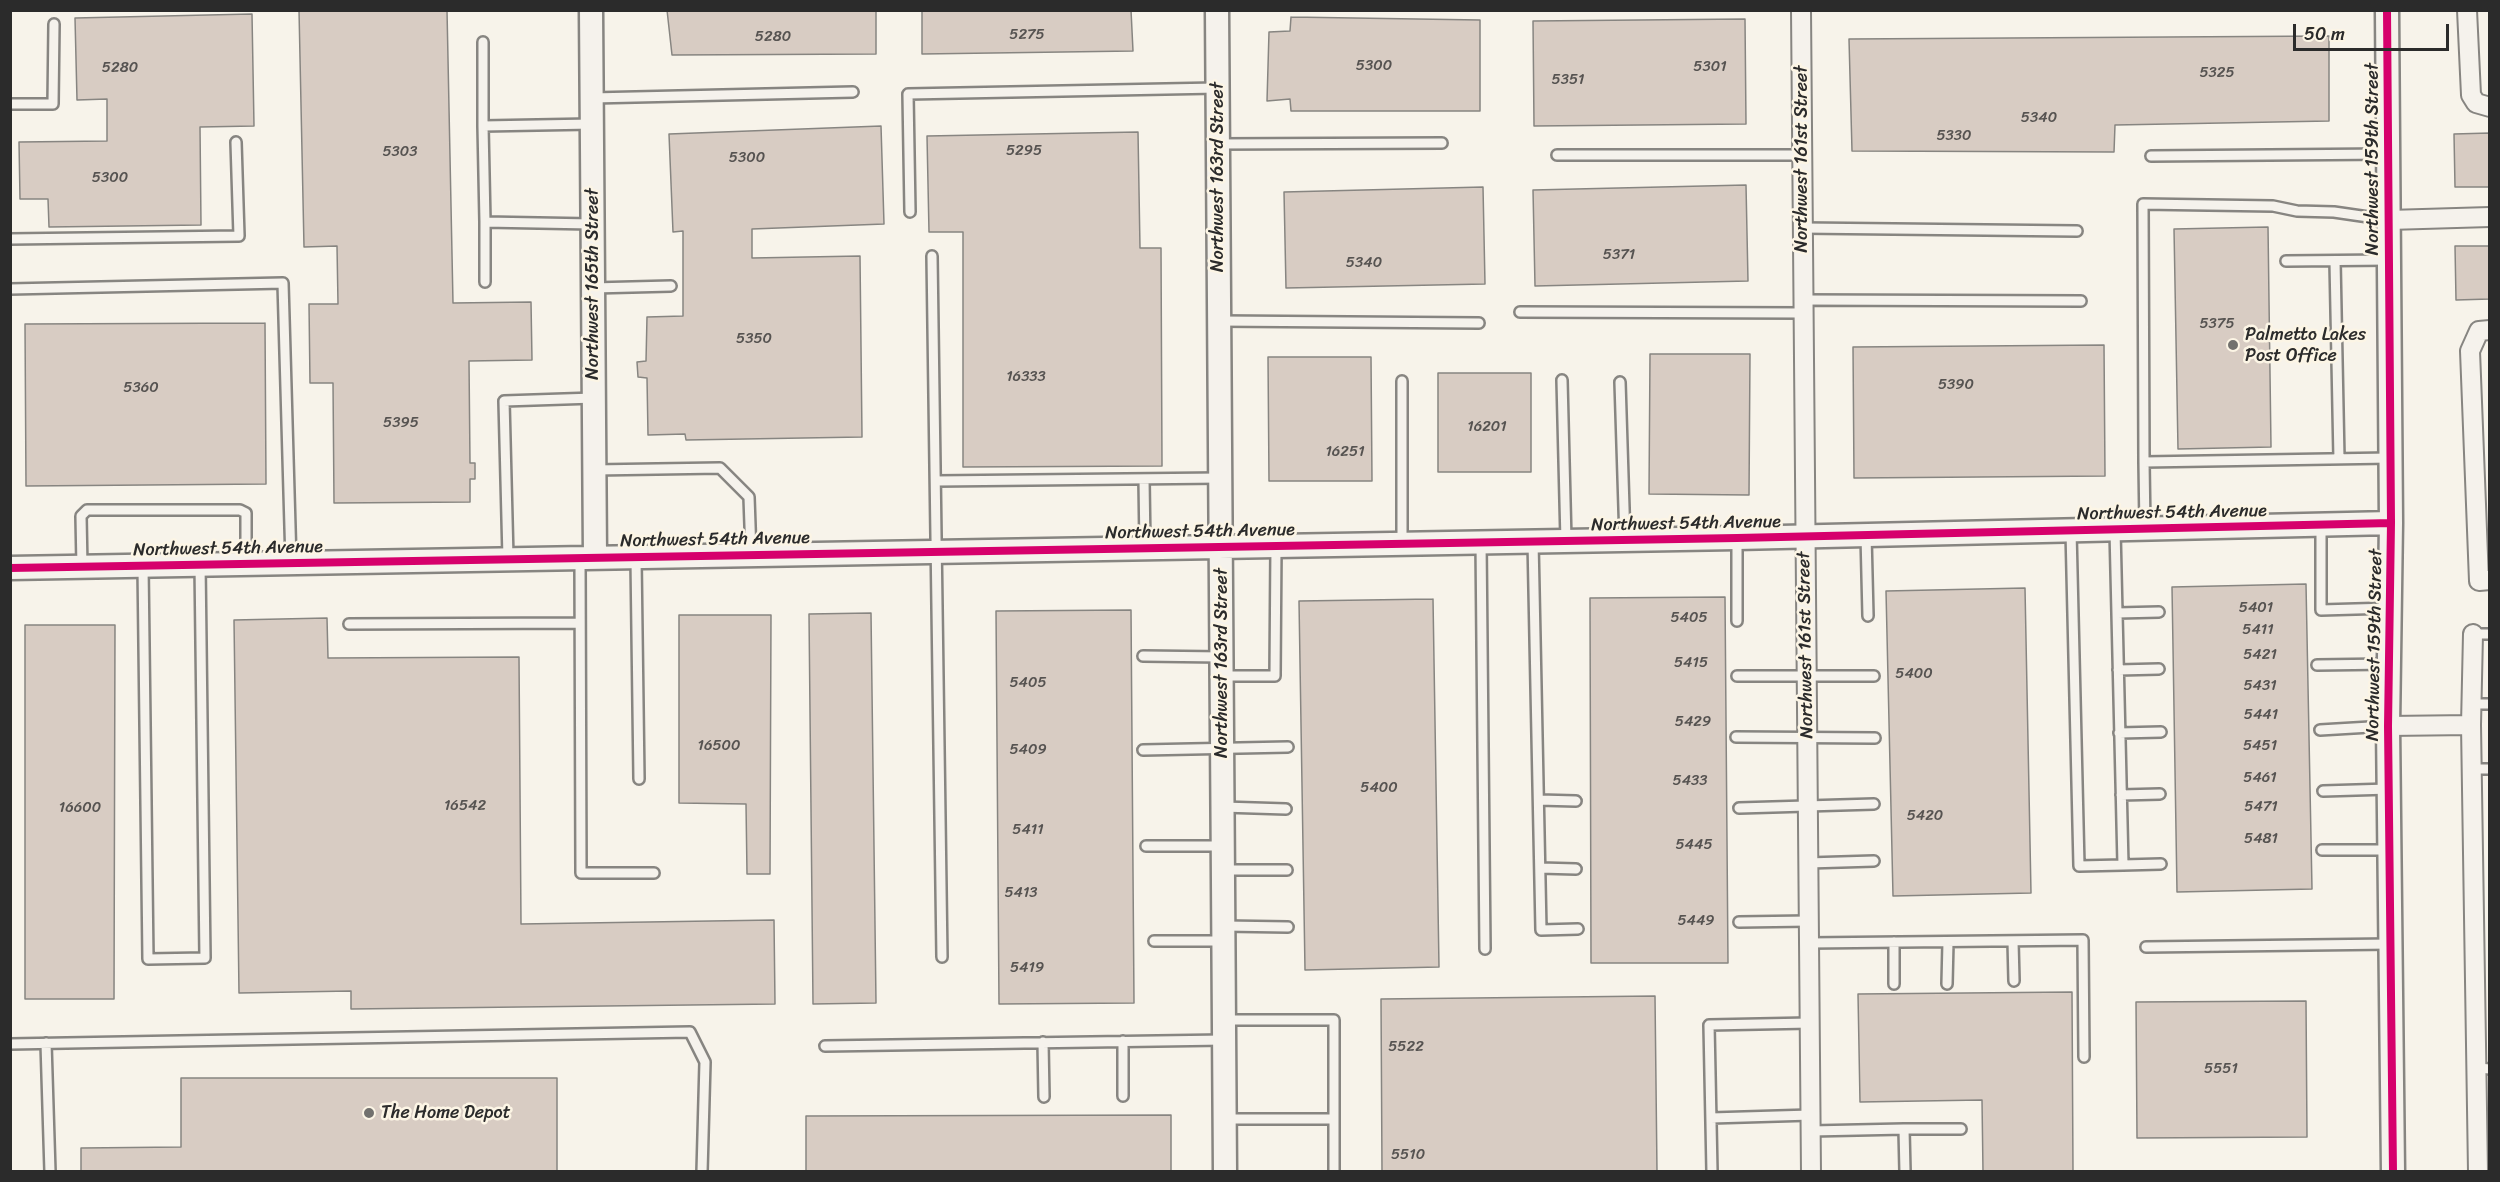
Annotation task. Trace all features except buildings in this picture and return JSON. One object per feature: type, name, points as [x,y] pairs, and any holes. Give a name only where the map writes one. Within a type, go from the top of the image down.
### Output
[{"type":"street","name":"Northwest 165th Street","points":[[587,557],[594,470],[591,10]]},
{"type":"street","name":"Northwest 163rd Street","points":[[1217,10],[1225,1172]]},
{"type":"street","name":"Northwest 161st Street","points":[[1801,10],[1811,1172]]},
{"type":"street","name":"Northwest 159th Street","points":[[2387,10],[2391,523],[2388,726],[2393,1172]]},
{"type":"street","points":[[2467,10],[2471,95],[2476,103],[2490,107]]},
{"type":"street","points":[[2388,220],[2490,217]]},
{"type":"street","points":[[2484,580],[2470,351],[2479,331],[2490,330]]},
{"type":"street","name":"Northwest 54th Avenue","points":[[10,568],[1805,537],[2391,523]]},
{"type":"street","points":[[2478,1172],[2483,1068],[2479,1003],[2481,769],[2471,725],[2481,704],[2481,634]]},
{"type":"street","points":[[2388,726],[2471,725]]},
{"type":"lane","points":[[10,104],[53,104],[54,24]]},
{"type":"lane","points":[[483,42],[485,282]]},
{"type":"lane","points":[[910,212],[908,94],[1217,88]]},
{"type":"lane","points":[[592,98],[853,92]]},
{"type":"lane","points":[[483,126],[592,124]]},
{"type":"lane","points":[[10,239],[238,236],[236,142]]},
{"type":"lane","points":[[1218,144],[1442,143]]},
{"type":"lane","points":[[2151,156],[2388,154]]},
{"type":"lane","points":[[1557,155],[1802,155]]},
{"type":"lane","points":[[2145,529],[2143,204],[2273,206],[2297,211],[2334,212],[2388,220]]},
{"type":"lane","points":[[485,222],[593,224]]},
{"type":"lane","points":[[1802,228],[2077,231]]},
{"type":"lane","points":[[932,256],[942,957]]},
{"type":"lane","points":[[2286,261],[2389,260]]},
{"type":"lane","points":[[2335,261],[2339,459]]},
{"type":"lane","points":[[10,289],[283,283],[291,562]]},
{"type":"lane","points":[[593,288],[671,286]]},
{"type":"lane","points":[[1520,312],[2081,300]]},
{"type":"lane","points":[[1219,321],[1479,322]]},
{"type":"lane","points":[[1562,380],[1566,541]]},
{"type":"lane","points":[[1402,381],[1402,544]]},
{"type":"lane","points":[[1620,382],[1625,540]]},
{"type":"lane","points":[[508,558],[504,401],[594,398]]},
{"type":"lane","points":[[2144,462],[2390,458]]},
{"type":"lane","points":[[594,470],[720,468],[749,497],[751,554]]},
{"type":"lane","points":[[936,481],[1221,478]]},
{"type":"lane","points":[[1144,479],[1145,548]]},
{"type":"lane","points":[[82,567],[81,516],[87,510],[240,510],[246,513],[246,563]]},
{"type":"lane","points":[[2320,525],[2321,610],[2390,608]]},
{"type":"lane","points":[[2115,530],[2123,865]]},
{"type":"lane","points":[[2071,531],[2079,866],[2161,864]]},
{"type":"lane","points":[[1866,535],[1868,616]]},
{"type":"lane","points":[[1737,538],[1737,621]]},
{"type":"lane","points":[[1481,542],[1485,949]]},
{"type":"lane","points":[[1533,542],[1541,930],[1578,929]]},
{"type":"lane","points":[[1143,656],[1222,666],[1275,676],[1276,546]]},
{"type":"lane","points":[[636,556],[639,779]]},
{"type":"lane","points":[[587,557],[580,622],[581,873],[654,873]]},
{"type":"lane","points":[[143,566],[148,959],[205,958],[200,564]]},
{"type":"lane","points":[[2117,613],[2159,612]]},
{"type":"lane","points":[[349,624],[580,622]]},
{"type":"lane","points":[[2317,665],[2389,664]]},
{"type":"lane","points":[[2118,670],[2159,669]]},
{"type":"lane","points":[[1737,676],[1874,676]]},
{"type":"lane","points":[[2320,730],[2388,726]]},
{"type":"lane","points":[[2120,733],[2161,732]]},
{"type":"lane","points":[[1736,737],[1875,738]]},
{"type":"lane","points":[[1143,750],[1288,747]]},
{"type":"lane","points":[[2324,791],[2389,789]]},
{"type":"lane","points":[[2121,795],[2160,794]]},
{"type":"lane","points":[[1539,800],[1576,801]]},
{"type":"lane","points":[[1739,808],[1874,804]]},
{"type":"lane","points":[[1223,807],[1286,809]]},
{"type":"lane","points":[[1146,846],[1223,846]]},
{"type":"lane","points":[[2322,850],[2390,850]]},
{"type":"lane","points":[[1808,863],[1874,861]]},
{"type":"lane","points":[[1540,868],[1576,869]]},
{"type":"lane","points":[[1223,870],[1287,870]]},
{"type":"lane","points":[[1739,922],[1809,921]]},
{"type":"lane","points":[[1154,941],[1288,927]]},
{"type":"lane","points":[[1809,943],[2083,940],[2084,1057]]},
{"type":"lane","points":[[2013,941],[2014,981]]},
{"type":"lane","points":[[1894,942],[1894,984]]},
{"type":"lane","points":[[1947,984],[1948,942]]},
{"type":"lane","points":[[2146,947],[2391,944]]},
{"type":"lane","points":[[825,1046],[1123,1041],[1334,1020],[1334,1172]]},
{"type":"lane","points":[[1712,1172],[1709,1025],[1810,1023]]},
{"type":"lane","points":[[10,1044],[690,1032],[705,1062],[702,1172]]},
{"type":"lane","points":[[1123,1041],[1123,1096]]},
{"type":"lane","points":[[1042,1042],[1044,1097]]},
{"type":"lane","points":[[46,1043],[50,1172]]},
{"type":"lane","points":[[1711,1118],[1904,1129],[1961,1129]]},
{"type":"lane","points":[[1225,1119],[1334,1119]]},
{"type":"lane","points":[[1904,1129],[1905,1172]]},
{"type":"cycle path","points":[[2387,10],[2391,523],[2388,726],[2393,1172]]},
{"type":"cycle path","points":[[10,568],[1737,538],[2391,523]]},
{"type":"place","name":"Palmetto Lakes Post Office","points":[[2233,345]]},
{"type":"place","name":"The Home Depot","points":[[369,1113]]}]
